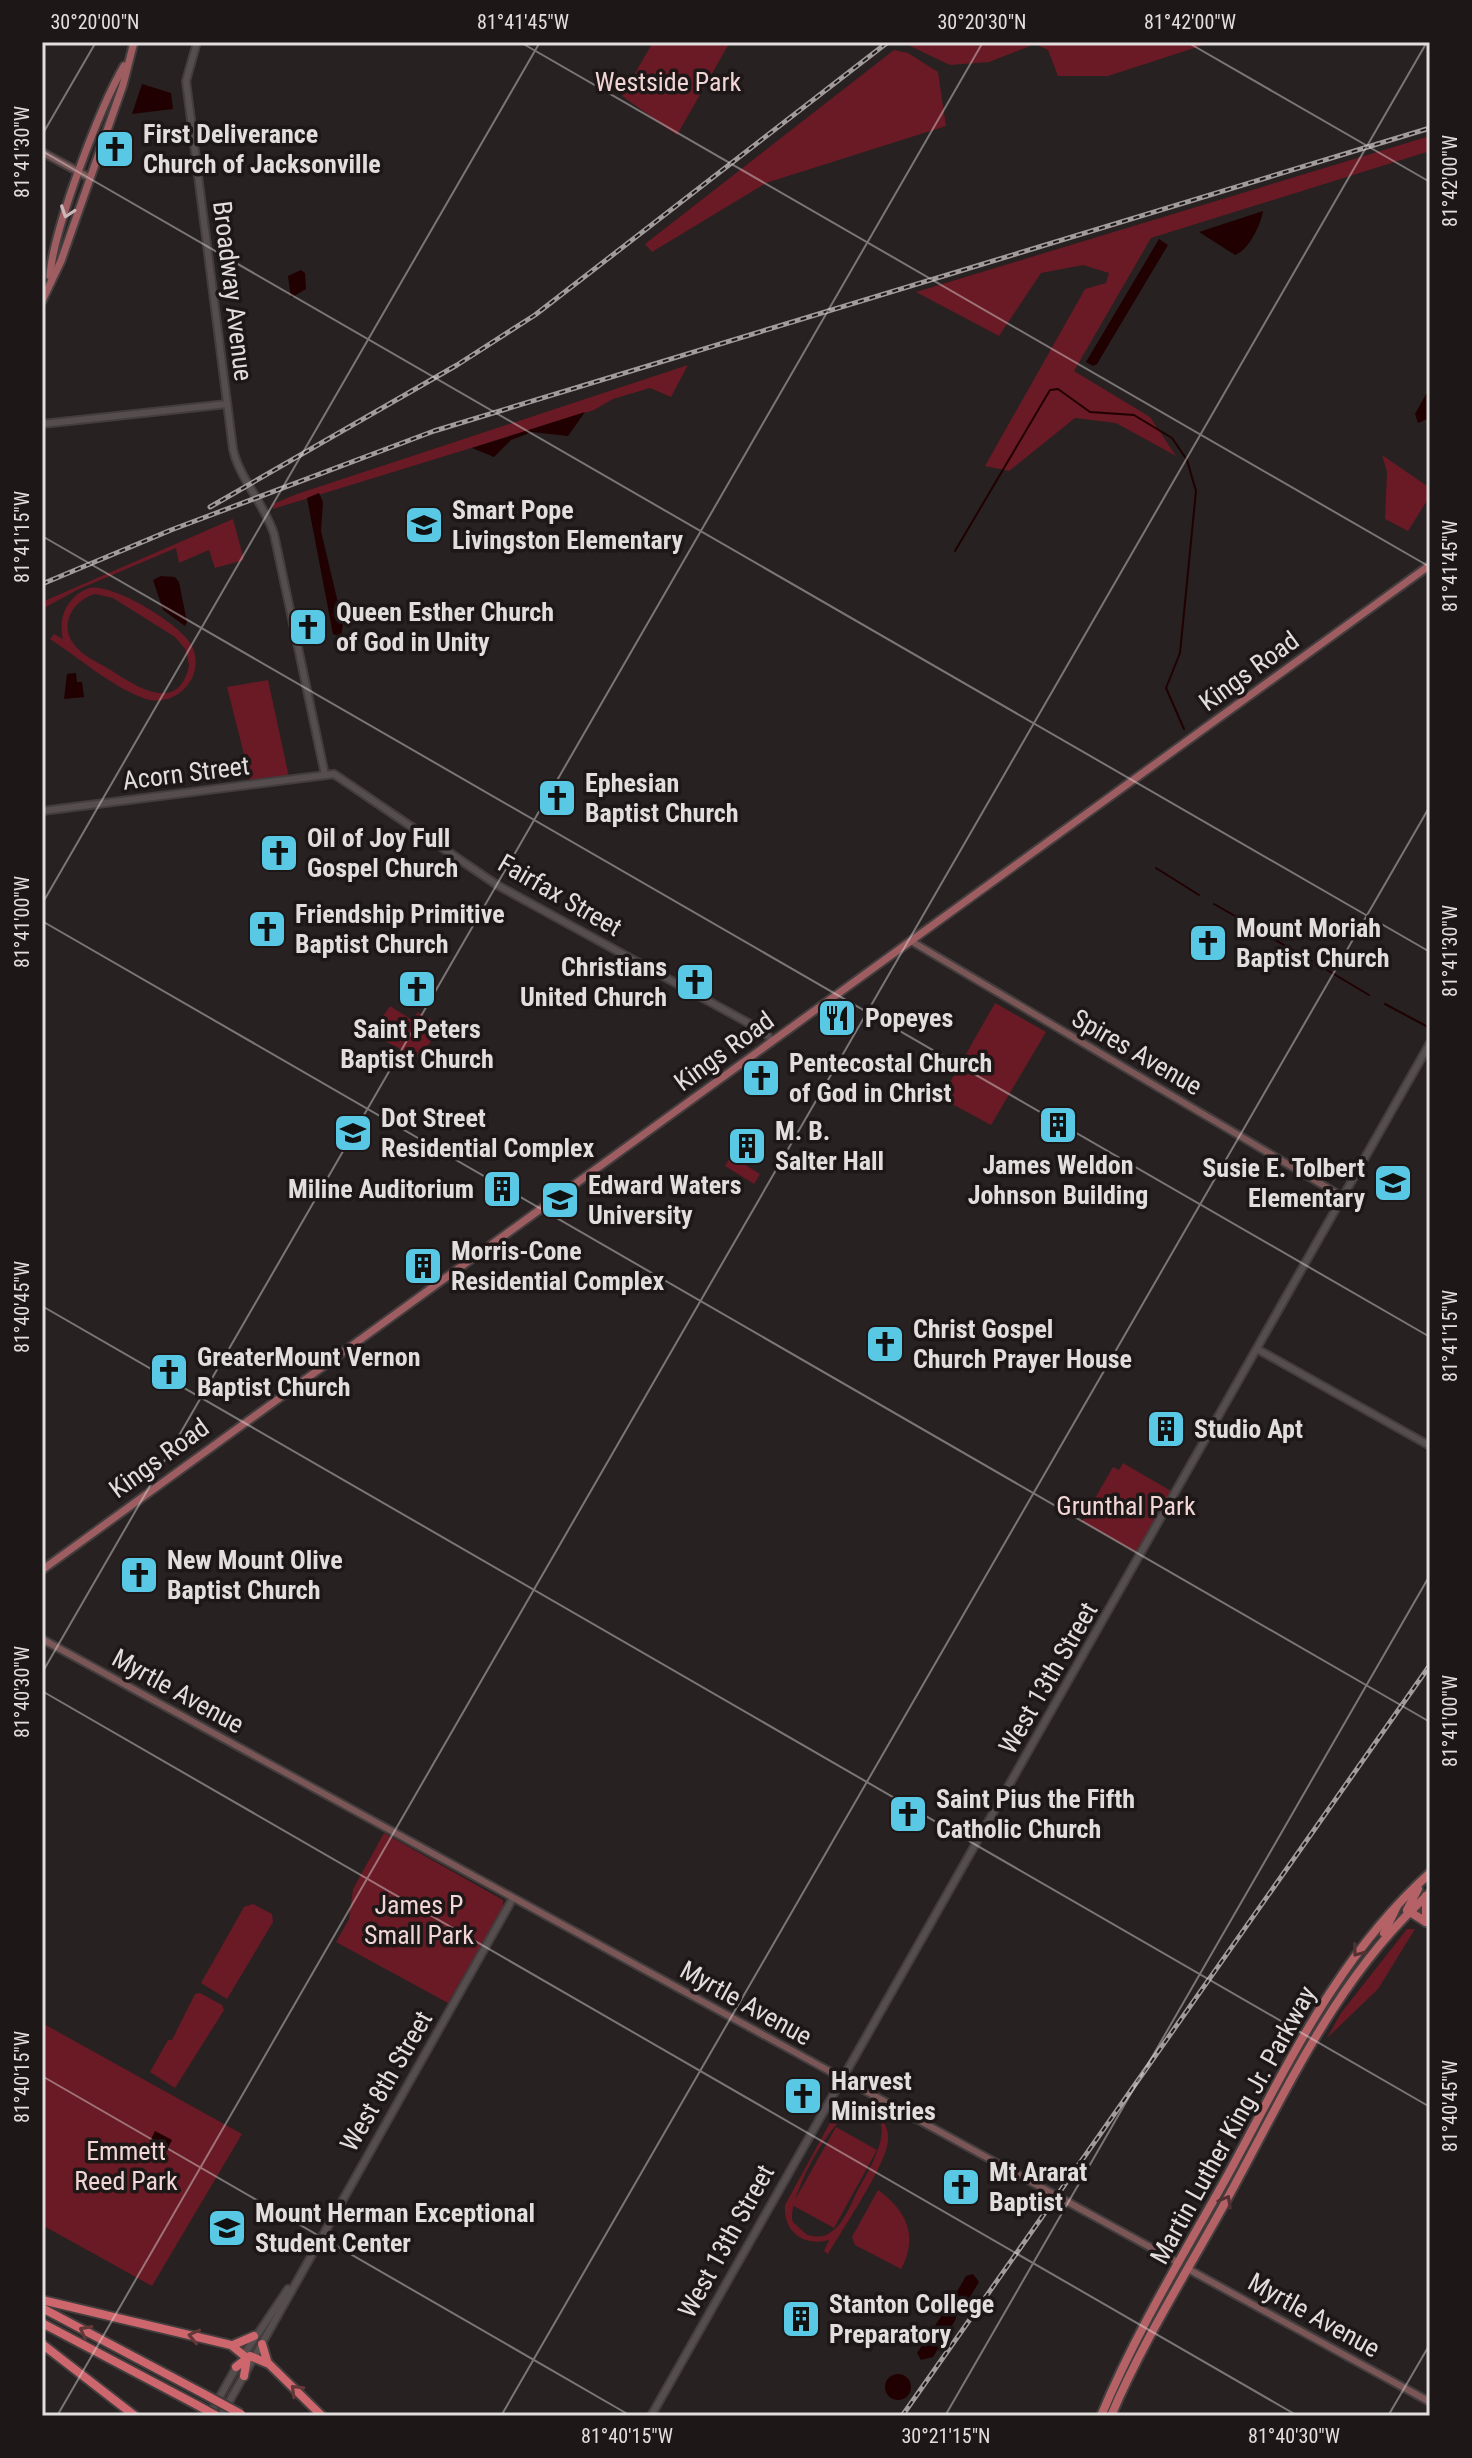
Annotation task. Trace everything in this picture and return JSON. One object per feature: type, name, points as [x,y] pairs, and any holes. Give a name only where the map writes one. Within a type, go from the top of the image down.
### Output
[{"type":"highway","name":"Martin Luther King Jr. Parkway","points":[[1101,2416],[1179,2263],[1327,1996],[1362,1945],[1397,1904],[1430,1874]]},
{"type":"highway","points":[[1428,1895],[1426,1922],[1408,1913],[1409,1902],[1430,1874]]},
{"type":"highway","name":"Martin Luther King Jr. Parkway","points":[[1111,2416],[1188,2269],[1327,2019],[1359,1970],[1408,1913],[1428,1895]]},
{"type":"highway","points":[[1359,1970],[1395,1916],[1397,1904]]},
{"type":"highway","points":[[42,2300],[231,2345],[269,2364],[322,2416]]},
{"type":"highway","points":[[42,2308],[243,2415]]},
{"type":"highway","points":[[42,2323],[219,2416]]},
{"type":"highway","points":[[231,2345],[254,2336]]},
{"type":"highway","points":[[42,2344],[135,2416]]},
{"type":"highway","points":[[262,2344],[269,2364]]},
{"type":"highway","points":[[236,2367],[249,2356]]},
{"type":"highway","points":[[244,2376],[249,2356]]},
{"type":"main road","points":[[49,281],[51,257],[115,81],[134,42]]},
{"type":"main road","points":[[42,301],[61,261],[123,85],[127,61]]},
{"type":"main road","points":[[42,152],[90,178]]},
{"type":"main road","name":"Kings Road","points":[[42,1570],[1430,565]]},
{"type":"main road","name":"Spires Avenue","points":[[911,941],[1343,1197]]},
{"type":"main road","name":"Myrtle Avenue","points":[[42,1639],[1179,2263]]},
{"type":"main road","name":"Myrtle Avenue","points":[[1188,2269],[1430,2402]]},
{"type":"street","name":"Broadway Avenue","points":[[197,42],[186,81],[235,457],[264,507],[274,534],[325,775]]},
{"type":"street","points":[[42,424],[227,404]]},
{"type":"street","name":"Acorn Street","points":[[42,811],[334,774]]},
{"type":"street","name":"Fairfax Street","points":[[334,774],[497,885],[763,1031],[773,1041]]},
{"type":"street","name":"West 13th Street","points":[[651,2416],[1430,1043]]},
{"type":"street","points":[[1257,1349],[1430,1446]]},
{"type":"street","name":"West 8th Street","points":[[249,2356],[262,2344],[293,2284],[513,1898]]},
{"type":"street","name":"Myrtle Avenue","points":[[1179,2263],[1188,2269]]},
{"type":"street","name":"West 8th Street","points":[[249,2356],[254,2336],[293,2284]]},
{"type":"street","points":[[209,2416],[236,2367]]},
{"type":"street","points":[[219,2416],[244,2376]]},
{"type":"green space","name":"Westside Park","points":[[653,42],[730,42],[677,135],[622,96]]},
{"type":"green space","points":[[911,42],[1213,42],[1108,76],[1058,76],[1048,50],[1035,44],[989,62],[950,65],[910,46]]},
{"type":"green space","points":[[894,50],[908,53],[938,72],[946,126],[766,183],[652,252],[645,244]]},
{"type":"green space","points":[[1430,136],[1430,151],[1151,238],[1074,371],[1150,417],[1176,456],[1116,423],[1075,418],[1009,471],[985,466],[1085,289],[1106,283],[1109,273],[1083,265],[1041,273],[999,336],[916,292]]},
{"type":"green space","points":[[688,365],[671,397],[650,388],[613,399],[594,410],[273,509],[273,504],[297,494]]},
{"type":"green space","points":[[1382,455],[1430,488],[1430,496],[1408,531],[1385,519],[1387,472]]},
{"type":"green space","points":[[233,519],[244,560],[215,568],[209,550],[179,563],[176,548],[79,589],[42,609],[42,602]]},
{"type":"green space","points":[[100,588],[114,592],[146,607],[186,637],[192,646],[195,669],[185,688],[166,699],[155,701],[143,698],[107,679],[50,639],[54,634],[63,639],[63,615],[70,602],[81,592]],"holes":[[[95,594],[113,598],[175,637],[186,650],[189,666],[175,690],[165,693],[142,688],[90,658],[73,643],[68,620],[75,607]]]},
{"type":"green space","points":[[268,680],[289,777],[251,782],[227,687]]},
{"type":"green space","points":[[995,1003],[1046,1032],[991,1125],[941,1098]]},
{"type":"green space","points":[[390,1006],[412,1020],[418,1012],[440,1026],[420,1059],[371,1034]]},
{"type":"green space","points":[[731,1156],[760,1174],[754,1184],[725,1166]]},
{"type":"green space","name":"Grunthal Park","points":[[1123,1463],[1171,1491],[1138,1553],[1082,1521],[1113,1467],[1119,1470]]},
{"type":"green space","name":"James P Small Park","points":[[384,1833],[503,1900],[503,1907],[448,2003],[336,1942],[349,1919],[353,1889]]},
{"type":"green space","points":[[253,1904],[272,1914],[273,1922],[227,1999],[201,1983],[244,1907]]},
{"type":"green space","points":[[1407,1929],[1415,1929],[1378,1989],[1327,2038],[1341,2013]]},
{"type":"green space","points":[[200,1993],[222,2005],[224,2010],[175,2088],[150,2072],[168,2040],[172,2040],[195,1994]]},
{"type":"green space","name":"Emmett Reed Park","points":[[42,2023],[242,2134],[152,2286],[42,2225]]},
{"type":"green space","points":[[858,2107],[870,2110],[884,2122],[888,2141],[872,2181],[828,2254],[824,2251],[829,2240],[811,2241],[791,2230],[785,2205],[832,2119],[844,2110]],"holes":[[[850,2113],[868,2113],[878,2118],[882,2128],[881,2140],[870,2168],[840,2224],[823,2236],[807,2235],[793,2222],[796,2197],[802,2181],[821,2146],[841,2119]]]},
{"type":"green space","points":[[836,2127],[877,2150],[834,2228],[792,2205]]},
{"type":"green space","points":[[878,2190],[896,2206],[907,2225],[909,2246],[901,2269],[855,2245],[852,2237]]},
{"type":"shaded area","points":[[142,84],[171,93],[173,109],[132,114]]},
{"type":"shaded area","points":[[1263,211],[1254,236],[1235,255],[1199,232]]},
{"type":"shaded area","points":[[1159,239],[1168,245],[1093,366],[1086,362]]},
{"type":"shaded area","points":[[301,270],[305,273],[306,289],[291,298],[288,276]]},
{"type":"shaded area","points":[[1430,387],[1430,418],[1418,423],[1415,414]]},
{"type":"shaded area","points":[[585,412],[568,436],[532,432],[511,440],[494,457],[472,448]]},
{"type":"shaded area","points":[[319,493],[323,502],[321,531],[343,624],[341,637],[333,634],[307,498]]},
{"type":"shaded area","points":[[161,576],[175,577],[179,582],[187,622],[185,626],[163,610],[153,580]]},
{"type":"shaded area","points":[[76,673],[77,682],[82,682],[84,697],[64,699],[67,674]]},
{"type":"shaded area","points":[[155,2131],[172,2140],[162,2159],[152,2154],[157,2145],[150,2141]]},
{"type":"shaded area","points":[[973,2274],[979,2282],[968,2300],[962,2302],[955,2295],[966,2276]]},
{"type":"shaded area","points":[[946,2309],[956,2312],[956,2319],[933,2357],[921,2360],[917,2353]]},
{"type":"shaded area","points":[[898,2374],[907,2378],[911,2387],[907,2396],[898,2400],[889,2396],[885,2387],[889,2378]]},
{"type":"waterway","points":[[955,551],[1050,390],[1058,389],[1090,412],[1134,415],[1172,438],[1187,460],[1196,491],[1180,653],[1166,688],[1184,729]]},
{"type":"waterway","points":[[1156,868],[1199,895]]},
{"type":"waterway","points":[[1214,904],[1256,928]]},
{"type":"waterway","points":[[1270,937],[1312,961]]},
{"type":"waterway","points":[[1327,970],[1369,995]]},
{"type":"waterway","points":[[1385,1004],[1428,1027]]},
{"type":"railway","points":[[210,507],[457,365],[535,315],[888,42]]},
{"type":"railway","points":[[42,584],[171,530],[434,431],[1430,128]]},
{"type":"railway","points":[[902,2416],[1430,1665]]},
{"type":"place","name":"First Deliverance Church of Jacksonville","points":[[115,149]]},
{"type":"place","name":"Smart Pope Livingston Elementary","points":[[424,525]]},
{"type":"place","name":"Queen Esther Church of God in Unity","points":[[308,627]]},
{"type":"place","name":"Ephesian Baptist Church","points":[[557,798]]},
{"type":"place","name":"Oil of Joy Full Gospel Church","points":[[279,853]]},
{"type":"place","name":"Friendship Primitive Baptist Church","points":[[267,929]]},
{"type":"place","name":"Mount Moriah Baptist Church","points":[[1208,943]]},
{"type":"place","name":"Christians United Church","points":[[695,982]]},
{"type":"place","name":"Saint Peters Baptist Church","points":[[417,989]]},
{"type":"place","name":"Popeyes","points":[[837,1018]]},
{"type":"place","name":"Pentecostal Church of God in Christ","points":[[761,1078]]},
{"type":"place","name":"James Weldon Johnson Building","points":[[1058,1125]]},
{"type":"place","name":"Dot Street Residential Complex","points":[[353,1133]]},
{"type":"place","name":"M. B. Salter Hall","points":[[747,1146]]},
{"type":"place","name":"Susie E. Tolbert Elementary","points":[[1393,1183]]},
{"type":"place","name":"Miline Auditorium","points":[[502,1189]]},
{"type":"place","name":"Edward Waters University","points":[[560,1200]]},
{"type":"place","name":"Morris-Cone Residential Complex","points":[[423,1266]]},
{"type":"place","name":"Christ Gospel Church Prayer House","points":[[885,1344]]},
{"type":"place","name":"GreaterMount Vernon Baptist Church","points":[[169,1372]]},
{"type":"place","name":"Studio Apt","points":[[1166,1429]]},
{"type":"place","name":"New Mount Olive Baptist Church","points":[[139,1575]]},
{"type":"place","name":"Saint Pius the Fifth Catholic Church","points":[[908,1814]]},
{"type":"place","name":"Harvest Ministries","points":[[803,2096]]},
{"type":"place","name":"Mt Ararat Baptist","points":[[961,2187]]},
{"type":"place","name":"Mount Herman Exceptional Student Center","points":[[227,2228]]},
{"type":"place","name":"Stanton College Preparatory","points":[[801,2319]]}]
